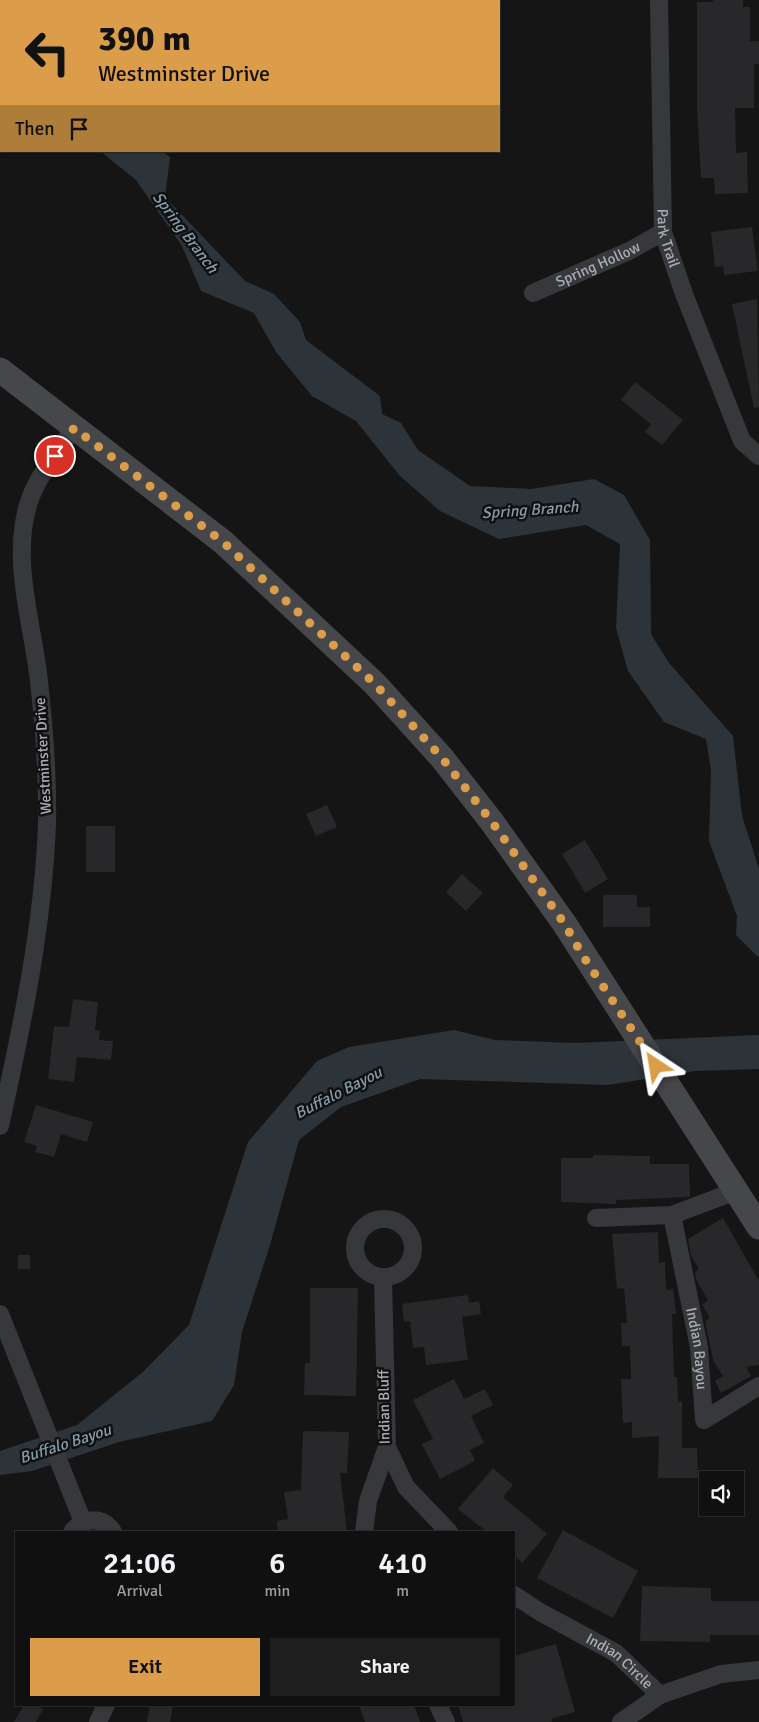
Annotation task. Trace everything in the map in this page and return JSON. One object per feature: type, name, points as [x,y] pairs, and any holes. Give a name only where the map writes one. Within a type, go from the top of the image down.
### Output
[{"type":"main road","points":[[0,370],[223,542],[375,684],[442,758],[492,822],[564,923],[583,956],[708,1145],[759,1228]]},
{"type":"street","name":"Park Trail","points":[[659,0],[663,232],[684,294],[742,441],[759,456]]},
{"type":"street","name":"Spring Hollow","points":[[533,293],[629,251],[663,232]]},
{"type":"street","name":"Westminster Drive","points":[[0,1126],[38,940],[47,826],[47,773],[38,674],[23,574],[22,538],[28,505],[36,485],[74,428]]},
{"type":"street","points":[[596,1218],[672,1215],[736,1191]]},
{"type":"street","name":"Indian Bayou","points":[[672,1215],[699,1347],[704,1420],[759,1386]]},
{"type":"street","name":"Indian Bluff","points":[[364,1531],[368,1501],[387,1447],[383,1278]]},
{"type":"street","points":[[0,1314],[75,1506],[77,1528],[97,1521],[104,1523],[112,1531]]},
{"type":"street","points":[[387,1447],[406,1487],[448,1531]]},
{"type":"street","name":"Indian Circle","points":[[515,1596],[540,1612],[616,1653],[660,1695],[721,1674],[759,1670]]},
{"type":"street","points":[[621,1722],[660,1695]]},
{"type":"street","points":[[98,1722],[106,1706]]},
{"type":"street","points":[[438,1706],[446,1722]]},
{"type":"water","name":"Spring Branch","points":[[101,152],[163,152],[170,157],[165,197],[245,281],[274,294],[300,322],[306,340],[380,396],[382,414],[401,423],[418,450],[470,486],[531,489],[594,479],[624,495],[650,540],[651,634],[669,663],[733,736],[742,816],[759,869],[759,958],[736,935],[737,916],[709,841],[711,770],[706,739],[664,722],[628,671],[616,628],[620,544],[586,525],[499,539],[440,511],[400,476],[356,421],[312,396],[276,352],[254,313],[201,291],[182,246],[136,180]]},
{"type":"water","name":"Buffalo Bayou","points":[[454,1030],[495,1040],[576,1043],[759,1035],[759,1069],[695,1071],[608,1085],[420,1079],[341,1107],[299,1140],[270,1245],[242,1332],[234,1385],[212,1421],[119,1442],[32,1471],[0,1475],[0,1451],[77,1425],[144,1371],[189,1325],[248,1142],[317,1061],[349,1047]]},
{"type":"building","points":[[713,0],[743,0],[743,7],[750,7],[750,41],[759,41],[759,64],[754,64],[754,108],[735,108],[736,153],[747,152],[748,193],[715,194],[714,178],[701,178],[697,108],[697,2],[713,2]]},
{"type":"building","points":[[752,227],[758,271],[724,275],[723,266],[715,267],[711,232]]},
{"type":"building","points":[[757,299],[759,407],[754,408],[732,304]]},
{"type":"building","points":[[635,382],[683,420],[662,445],[645,432],[651,424],[621,400]]},
{"type":"building","points":[[327,805],[337,827],[316,836],[306,814]]},
{"type":"building","points":[[86,826],[115,826],[115,872],[86,872]]},
{"type":"building","points":[[585,840],[608,879],[585,893],[562,854]]},
{"type":"building","points":[[462,874],[483,893],[466,911],[446,892]]},
{"type":"building","points":[[603,895],[637,895],[637,907],[650,907],[650,927],[603,927]]},
{"type":"building","points":[[73,999],[98,1002],[95,1030],[100,1031],[99,1040],[113,1041],[111,1060],[77,1057],[74,1082],[48,1079],[54,1026],[69,1027]]},
{"type":"building","points":[[36,1105],[93,1122],[87,1142],[61,1134],[54,1157],[35,1152],[37,1146],[24,1142]]},
{"type":"building","points":[[593,1155],[650,1156],[650,1164],[689,1164],[690,1197],[616,1200],[616,1204],[561,1202],[561,1158],[593,1158]]},
{"type":"building","points":[[723,1218],[759,1281],[759,1365],[746,1367],[751,1376],[721,1393],[715,1381],[723,1376],[713,1360],[705,1321],[710,1318],[702,1305],[708,1300],[696,1279],[695,1272],[699,1269],[691,1256],[688,1239]]},
{"type":"building","points":[[658,1232],[659,1263],[665,1262],[666,1290],[673,1289],[676,1314],[672,1314],[674,1377],[677,1377],[678,1402],[682,1401],[682,1448],[697,1448],[698,1478],[658,1478],[659,1436],[632,1438],[632,1422],[623,1423],[621,1379],[631,1379],[630,1346],[622,1346],[621,1323],[627,1323],[624,1288],[617,1289],[612,1234]]},
{"type":"building","points":[[18,1255],[30,1255],[30,1269],[18,1269]]},
{"type":"building","points":[[310,1288],[358,1288],[356,1396],[304,1395],[305,1363],[310,1363]]},
{"type":"building","points":[[468,1295],[469,1303],[479,1301],[481,1314],[462,1317],[468,1360],[426,1365],[424,1347],[413,1348],[410,1321],[404,1322],[402,1304]]},
{"type":"building","points":[[454,1379],[464,1399],[485,1389],[493,1405],[471,1416],[484,1443],[470,1450],[475,1461],[440,1479],[422,1444],[433,1439],[413,1400]]},
{"type":"building","points":[[303,1431],[349,1432],[347,1473],[340,1473],[347,1531],[278,1531],[277,1521],[288,1519],[284,1492],[301,1490]]},
{"type":"building","points":[[493,1468],[513,1485],[503,1497],[547,1534],[522,1563],[515,1556],[515,1531],[486,1531],[458,1509]]},
{"type":"building","points":[[563,1530],[638,1571],[613,1618],[537,1578]]},
{"type":"building","points":[[642,1586],[711,1588],[711,1601],[759,1601],[759,1635],[710,1635],[710,1642],[640,1641]]},
{"type":"building","points":[[556,1644],[575,1712],[551,1719],[552,1722],[463,1722],[458,1706],[515,1706],[515,1656]]},
{"type":"building","points":[[23,1706],[37,1706],[43,1709],[36,1722],[14,1722]]},
{"type":"building","points":[[150,1706],[173,1706],[170,1722],[147,1722]]},
{"type":"building","points":[[359,1706],[414,1706],[420,1722],[365,1722]]},
{"type":"route","points":[[55,456],[74,428],[223,542],[375,684],[442,758],[492,822],[564,923],[583,956],[656,1066]]}]
